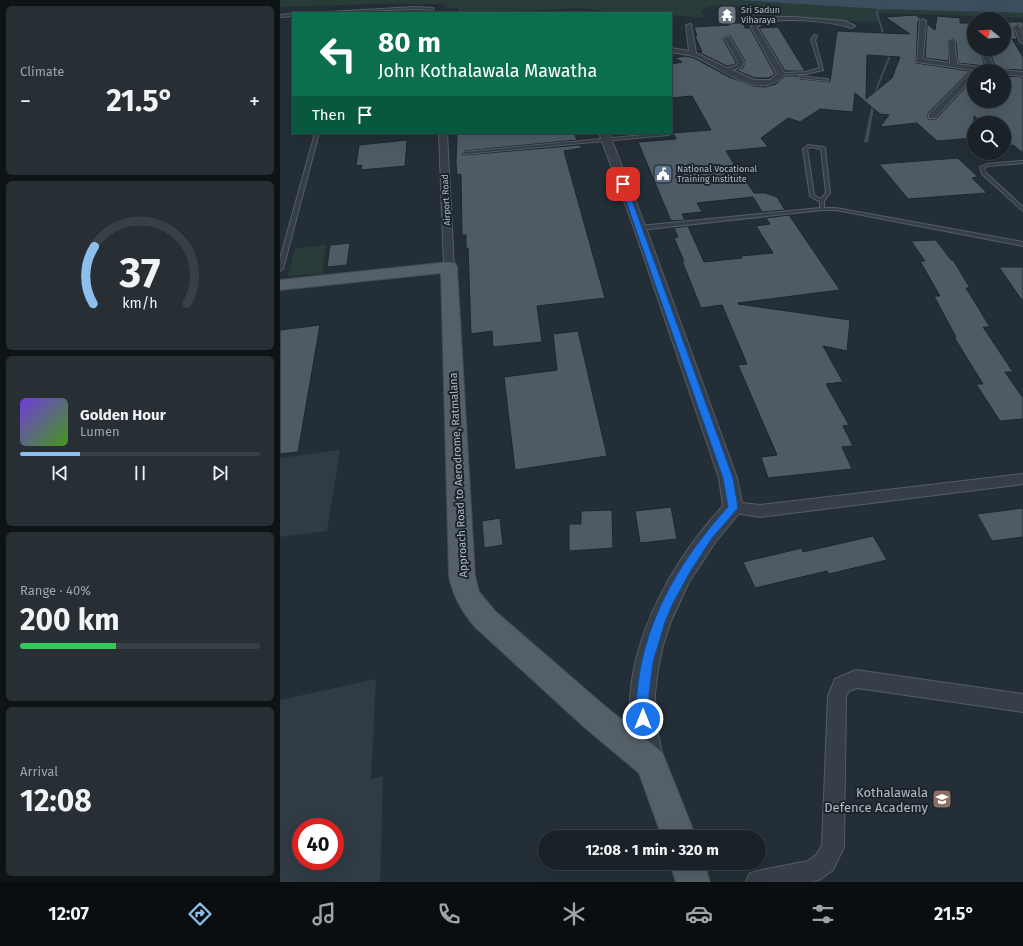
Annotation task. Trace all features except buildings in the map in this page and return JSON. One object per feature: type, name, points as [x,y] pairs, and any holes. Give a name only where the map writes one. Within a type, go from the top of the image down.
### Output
[{"type":"main road","points":[[280,285],[449,267]]},
{"type":"main road","name":"Approach Road to Aerodrome, Ratmalana","points":[[449,267],[461,568],[464,588],[472,605],[485,619],[651,763],[676,830]]},
{"type":"main road","points":[[690,870],[694,882]]},
{"type":"street","points":[[672,50],[693,53],[743,78],[760,83],[773,82],[781,74],[754,27],[758,23],[764,21],[790,20],[845,23],[852,26]]},
{"type":"street","points":[[923,21],[919,61],[967,69]]},
{"type":"street","points":[[688,25],[693,53]]},
{"type":"street","points":[[1017,27],[1023,42]]},
{"type":"street","points":[[726,70],[740,66],[741,62],[727,38]]},
{"type":"street","points":[[952,41],[951,47],[954,55],[953,66]]},
{"type":"street","points":[[1011,74],[1023,74]]},
{"type":"street","points":[[932,116],[967,79]]},
{"type":"street","name":"Airport Road","points":[[443,134],[449,267]]},
{"type":"street","points":[[605,136],[640,228],[728,478],[733,508]]},
{"type":"street","points":[[733,508],[760,511],[1023,479]]},
{"type":"street","points":[[651,763],[643,719],[643,694],[647,662],[655,632],[668,602],[708,535],[733,508]]},
{"type":"street","points":[[757,882],[813,871],[826,862],[833,848],[837,696],[842,685],[856,679],[1023,703]]},
{"type":"lane","points":[[333,12],[415,8],[432,9],[433,12]]},
{"type":"lane","points":[[280,16],[292,15]]},
{"type":"lane","points":[[792,75],[815,72],[822,69],[813,40],[815,36]]},
{"type":"lane","points":[[781,74],[827,80]]},
{"type":"lane","points":[[280,269],[317,134]]},
{"type":"lane","points":[[464,153],[605,136],[668,134]]},
{"type":"lane","points":[[822,201],[812,196],[810,173],[805,149],[809,146],[823,148],[828,193],[822,201],[822,209]]},
{"type":"lane","points":[[1021,162],[987,165],[982,167],[984,173],[1023,210]]},
{"type":"lane","points":[[640,228],[822,209],[848,211],[1023,244]]},
{"type":"shaded area","points":[[340,450],[327,531],[280,537],[280,458]]},
{"type":"shaded area","points":[[376,679],[371,779],[383,776],[380,882],[280,882],[280,700]]},
{"type":"green space","points":[[280,0],[736,0],[879,9],[987,12],[967,12],[967,16],[876,13],[880,22],[768,18],[753,23],[748,10],[742,7],[730,5],[705,8],[701,10],[706,18],[672,15],[672,12],[610,12],[578,8],[458,12],[458,8],[447,8],[442,4],[280,7]]},
{"type":"green space","points":[[1011,13],[1023,13],[1023,18],[1011,18]]},
{"type":"green space","points":[[326,245],[322,274],[288,276],[294,249]]},
{"type":"water","points":[[736,0],[1023,0],[1023,13],[879,9]]},
{"type":"waterway","points":[[885,5],[877,11],[877,13],[885,40]]},
{"type":"waterway","points":[[866,142],[876,90],[889,58],[887,50]]},
{"type":"place","name":"Sri Sadun Viharaya","points":[[727,15]]},
{"type":"place","name":"National Vocational Training Institute","points":[[663,174]]},
{"type":"place","name":"Kothalawala Defence Academy","points":[[942,799]]},
{"type":"route","points":[[623,184],[640,228],[728,478],[733,508],[708,535],[668,602],[659,622],[647,662],[643,694],[643,719]]}]
